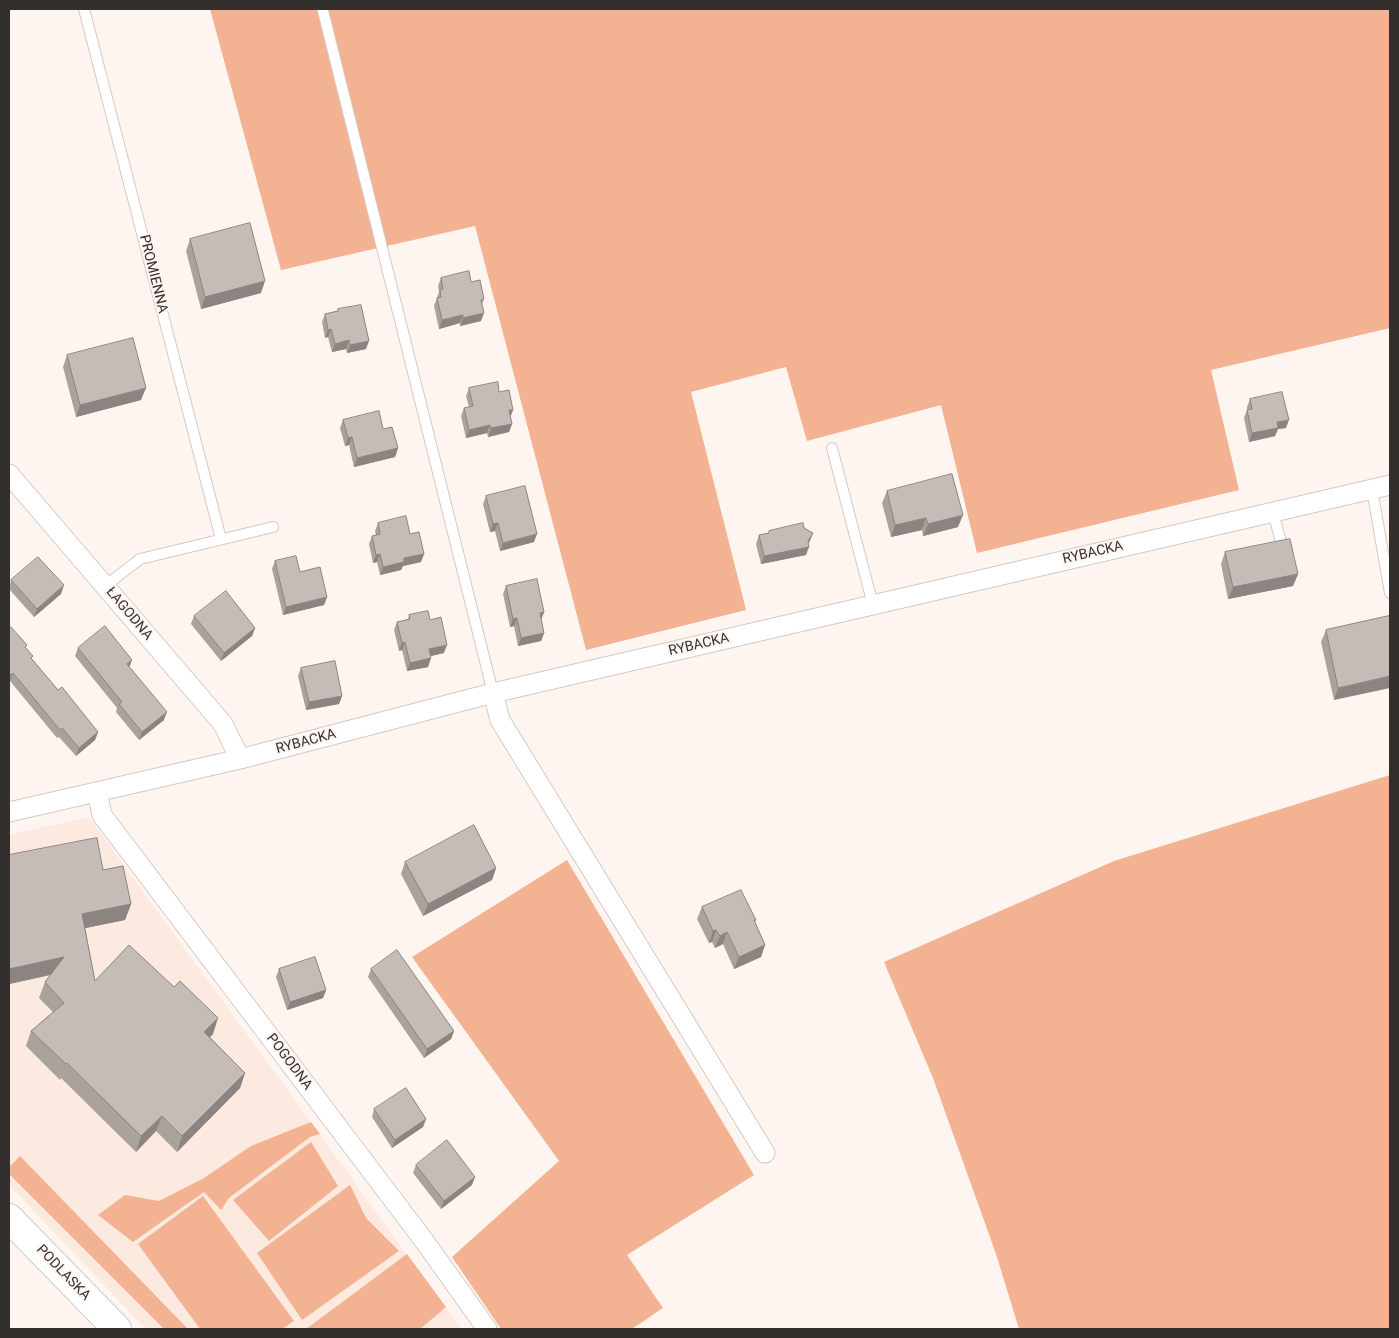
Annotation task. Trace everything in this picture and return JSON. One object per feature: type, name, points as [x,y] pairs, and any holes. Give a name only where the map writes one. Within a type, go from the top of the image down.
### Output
[{"type":"street","name":"ŁAGODNA","points":[[9,474],[223,724],[240,759]]},
{"type":"street","name":"RYBACKA","points":[[9,812],[240,759],[493,693],[1390,485]]},
{"type":"street","points":[[493,693],[500,720],[765,1153]]},
{"type":"street","name":"POGODNA","points":[[97,792],[102,816],[425,1242],[487,1329]]},
{"type":"street","name":"PODLASKA","points":[[9,1218],[117,1329]]},
{"type":"lane","name":"PROMIENNA","points":[[84,9],[221,540]]},
{"type":"lane","points":[[323,10],[493,693]]},
{"type":"lane","points":[[832,448],[873,605]]},
{"type":"lane","points":[[1372,489],[1390,593]]},
{"type":"lane","points":[[1273,512],[1280,542]]},
{"type":"lane","points":[[105,586],[140,559],[273,527]]},
{"type":"shaded area","points":[[210,9],[1390,9],[1390,328],[1211,370],[1239,490],[977,553],[941,405],[807,441],[786,367],[691,392],[746,610],[586,650],[475,226],[281,270]]},
{"type":"shaded area","points":[[1390,775],[1390,1329],[1019,1329],[996,1254],[933,1078],[884,962],[1114,861]]},
{"type":"shaded area","points":[[89,817],[462,1329],[146,1329],[9,1185],[9,835]]},
{"type":"shaded area","points":[[567,860],[754,1175],[627,1255],[663,1308],[632,1329],[501,1329],[452,1257],[559,1161],[412,957]]},
{"type":"shaded area","points":[[311,1122],[320,1134],[310,1137],[229,1198],[221,1210],[204,1192],[133,1242],[98,1215],[125,1195],[159,1201],[204,1178],[251,1146]]},
{"type":"shaded area","points":[[311,1142],[338,1186],[269,1241],[233,1200]]},
{"type":"shaded area","points":[[20,1156],[188,1329],[164,1329],[9,1174],[9,1167]]},
{"type":"shaded area","points":[[350,1185],[366,1218],[399,1251],[302,1320],[257,1253]]},
{"type":"shaded area","points":[[203,1196],[294,1321],[282,1329],[200,1329],[138,1244]]},
{"type":"shaded area","points":[[407,1254],[446,1307],[420,1329],[306,1329]]},
{"type":"building","points":[[250,223],[265,281],[205,297],[190,239]]},
{"type":"building","points":[[469,271],[471,282],[480,280],[484,299],[481,300],[484,313],[442,320],[437,298],[441,297],[440,290],[443,289],[441,278]]},
{"type":"building","points":[[361,305],[369,341],[350,345],[349,340],[335,344],[331,329],[328,330],[325,314],[338,311],[338,309]]},
{"type":"building","points":[[133,338],[146,388],[80,405],[67,355]]},
{"type":"building","points":[[498,382],[499,392],[509,390],[513,410],[509,410],[512,424],[491,428],[490,425],[469,430],[464,408],[473,406],[469,388]]},
{"type":"building","points":[[1282,392],[1289,420],[1277,422],[1278,428],[1252,433],[1247,410],[1252,409],[1250,399]]},
{"type":"building","points":[[379,411],[383,429],[392,427],[398,448],[357,458],[352,437],[348,438],[343,420]]},
{"type":"building","points":[[952,474],[963,515],[928,524],[926,518],[895,525],[887,491]]},
{"type":"building","points":[[525,486],[537,534],[503,543],[498,523],[493,524],[486,496]]},
{"type":"building","points":[[406,516],[410,534],[419,532],[424,554],[404,558],[404,562],[383,567],[380,554],[376,555],[372,536],[380,534],[378,523]]},
{"type":"building","points":[[803,523],[804,528],[813,533],[808,541],[809,547],[764,556],[759,535]]},
{"type":"building","points":[[1290,539],[1298,574],[1233,587],[1225,552]]},
{"type":"building","points":[[296,556],[300,572],[320,567],[327,597],[286,607],[275,561]]},
{"type":"building","points":[[38,557],[64,585],[37,609],[11,580]]},
{"type":"building","points":[[537,579],[544,612],[540,613],[544,633],[521,638],[517,618],[513,619],[506,586]]},
{"type":"building","points":[[226,591],[255,628],[224,653],[194,616]]},
{"type":"building","points":[[428,611],[430,620],[441,617],[447,645],[429,649],[431,658],[410,663],[405,642],[402,643],[397,622],[410,619],[409,615]]},
{"type":"building","points":[[1389,616],[1390,676],[1338,688],[1326,630]]},
{"type":"building","points":[[105,626],[132,660],[127,664],[167,712],[142,732],[119,704],[122,702],[78,648]]},
{"type":"building","points":[[11,627],[27,645],[25,647],[33,656],[31,658],[58,690],[62,687],[98,732],[79,748],[62,728],[60,730],[13,673],[11,675],[9,673],[9,629]]},
{"type":"building","points":[[335,661],[342,696],[309,702],[301,668]]},
{"type":"building","points":[[474,825],[496,868],[428,904],[405,862]]},
{"type":"building","points":[[97,838],[103,870],[123,866],[131,904],[82,914],[95,981],[129,945],[174,987],[180,981],[218,1018],[204,1032],[245,1073],[182,1136],[162,1116],[141,1136],[67,1063],[31,1031],[64,1003],[45,982],[64,957],[9,969],[9,855]]},
{"type":"building","points":[[741,890],[756,920],[754,920],[765,945],[739,957],[727,932],[720,936],[716,930],[713,931],[702,907]]},
{"type":"building","points":[[397,950],[454,1031],[427,1049],[371,969]]},
{"type":"building","points":[[315,957],[326,990],[290,1002],[279,969]]},
{"type":"building","points":[[406,1088],[426,1119],[395,1140],[374,1109]]},
{"type":"building","points":[[447,1140],[475,1177],[444,1201],[416,1165]]}]
